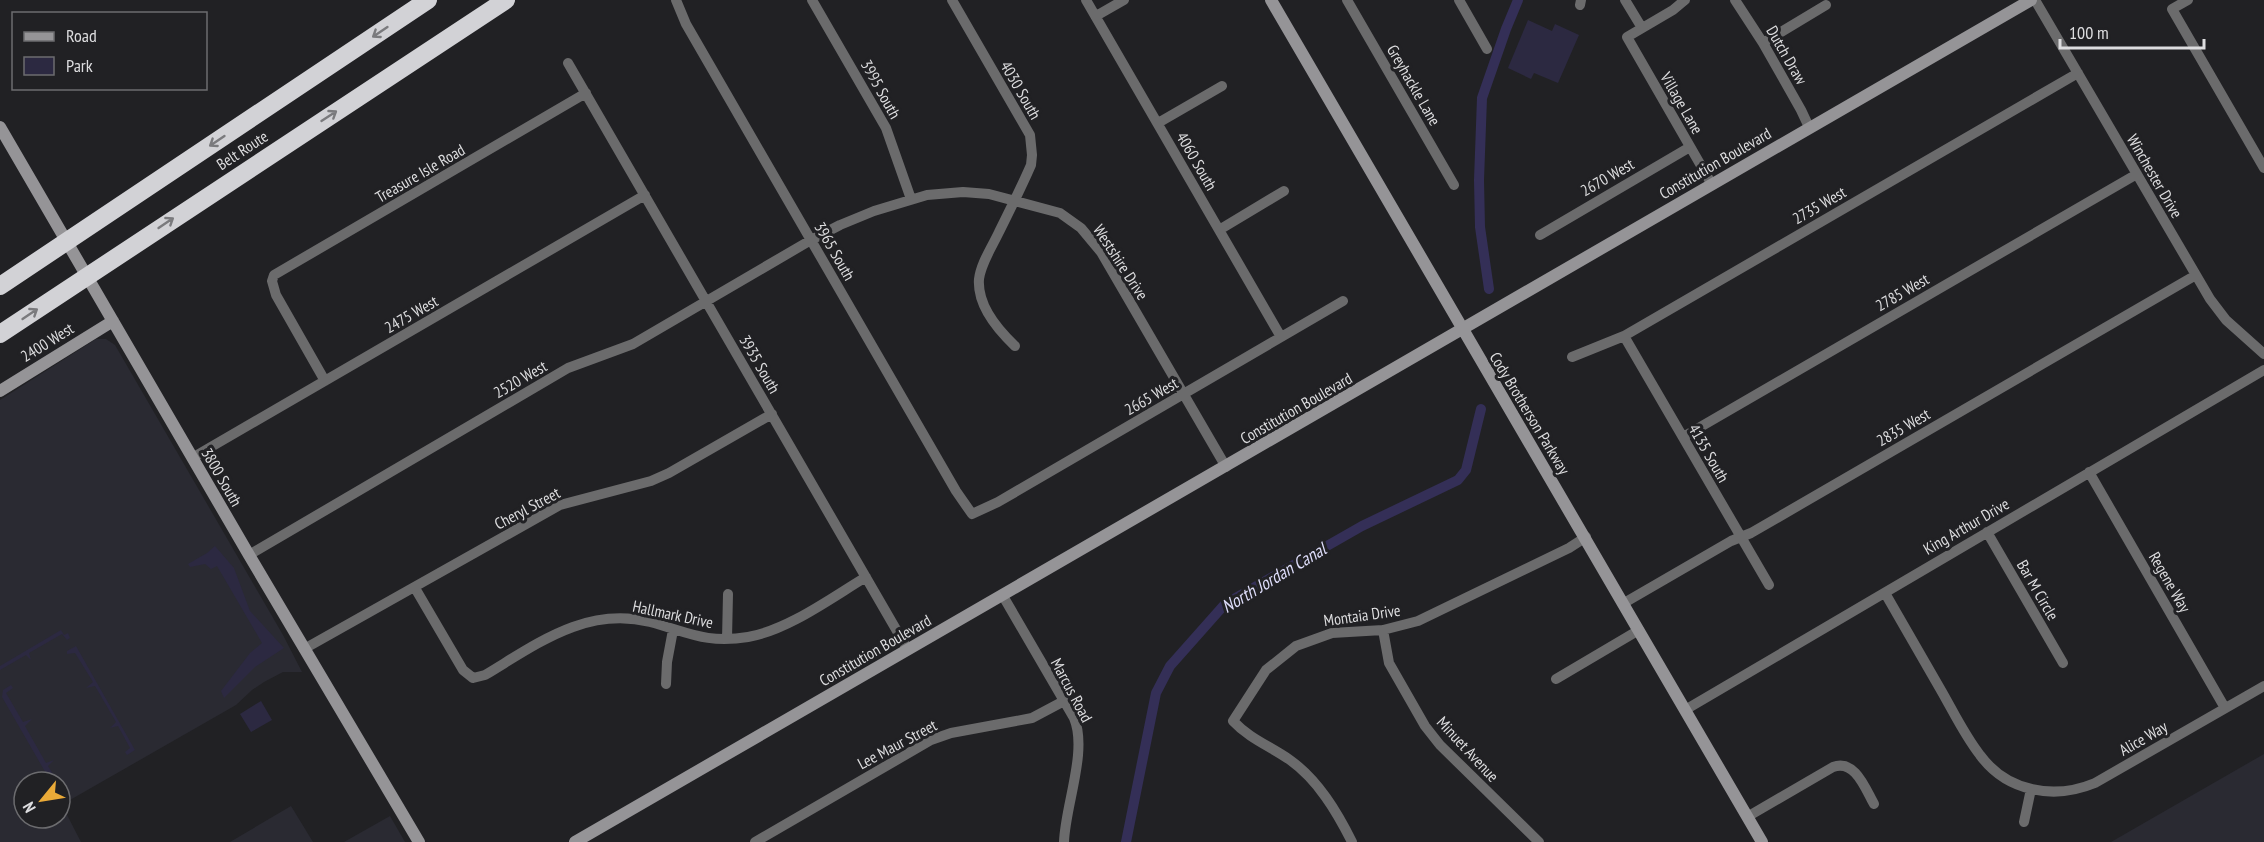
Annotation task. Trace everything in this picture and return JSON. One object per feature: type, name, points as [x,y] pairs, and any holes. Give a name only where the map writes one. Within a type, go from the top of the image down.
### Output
[{"type":"highway","name":"Belt Route","points":[[0,286],[428,0]]},
{"type":"highway","name":"Belt Route","points":[[0,334],[506,0]]},
{"type":"main road","name":"Cody Brotherson Parkway","points":[[1271,0],[1762,842]]},
{"type":"main road","name":"Constitution Boulevard","points":[[581,841],[1462,331],[1711,183],[2033,0]]},
{"type":"main road","name":"3800 South","points":[[0,127],[419,842]]},
{"type":"main road","name":"2400 West","points":[[0,391],[112,321]]},
{"type":"street","name":"3965 South","points":[[676,0],[686,24],[956,491],[972,514]]},
{"type":"street","name":"3995 South","points":[[812,0],[886,128],[911,199]]},
{"type":"street","name":"4030 South","points":[[952,0],[1030,135],[1031,165],[988,253],[979,280],[981,297],[988,312],[1001,333],[1016,346]]},
{"type":"street","name":"4060 South","points":[[1086,0],[1281,337]]},
{"type":"street","points":[[1095,16],[1124,0]]},
{"type":"street","points":[[1459,0],[1487,50]]},
{"type":"street","points":[[1625,0],[1642,28],[1685,0]]},
{"type":"street","name":"Dutch Draw","points":[[1735,0],[1809,127]]},
{"type":"street","name":"Winchester Drive","points":[[2033,0],[2220,314],[2264,354]]},
{"type":"street","points":[[2188,0],[2172,9],[2264,168]]},
{"type":"street","name":"Greyhackle Lane","points":[[1350,1],[1454,185]]},
{"type":"street","points":[[1762,43],[1826,5]]},
{"type":"street","name":"Village Lane","points":[[1642,28],[1627,37],[1711,183]]},
{"type":"street","name":"3935 South","points":[[568,63],[908,650]]},
{"type":"street","name":"2735 West","points":[[1572,357],[1624,336],[2078,73]]},
{"type":"street","points":[[1158,123],[1222,86]]},
{"type":"street","name":"Treasure Isle Road","points":[[325,381],[276,295],[272,281],[280,271],[586,93]]},
{"type":"street","name":"2670 West","points":[[1540,235],[1690,147]]},
{"type":"street","name":"2785 West","points":[[1683,437],[2137,174]]},
{"type":"street","points":[[1219,230],[1284,191]]},
{"type":"street","name":"Westshire Drive","points":[[811,240],[857,217],[911,199],[963,192],[1015,200],[1060,213],[1081,228],[1091,239],[1226,467]]},
{"type":"street","name":"2475 West","points":[[192,458],[645,195]]},
{"type":"street","name":"2520 West","points":[[249,555],[568,368],[633,344],[811,240]]},
{"type":"street","name":"2835 West","points":[[1624,603],[2196,275]]},
{"type":"street","name":"2665 West","points":[[972,514],[998,502],[1343,301]]},
{"type":"street","name":"4135 South","points":[[1624,336],[1769,585]]},
{"type":"street","name":"King Arthur Drive","points":[[1685,711],[2264,370]]},
{"type":"street","name":"Cheryl Street","points":[[304,649],[560,505],[651,481],[772,414]]},
{"type":"street","name":"Regene Way","points":[[2089,472],[2225,708]]},
{"type":"street","name":"Bar M Circle","points":[[1987,532],[2063,663]]},
{"type":"street","name":"Montaia Drive","points":[[1352,842],[1325,796],[1311,779],[1287,758],[1246,734],[1233,721],[1266,670],[1296,646],[1332,633],[1383,630],[1430,616],[1569,548],[1586,537]]},
{"type":"street","name":"Hallmark Drive","points":[[415,588],[463,670],[472,678],[485,675],[569,627],[610,617],[633,619],[690,636],[727,639],[750,637],[772,630],[866,577]]},
{"type":"street","name":"Alice Way","points":[[1885,593],[1978,754],[2000,776],[2043,792],[2066,792],[2095,783],[2264,686]]},
{"type":"street","points":[[727,639],[728,594]]},
{"type":"street","name":"Marcus Road","points":[[1003,596],[1076,724],[1079,742],[1064,842]]},
{"type":"street","points":[[666,684],[667,662],[673,630]]},
{"type":"street","name":"Minuet Avenue","points":[[1383,630],[1389,663],[1440,746],[1539,842]]},
{"type":"street","points":[[1556,679],[1639,630]]},
{"type":"street","name":"Lee Maur Street","points":[[755,842],[931,740],[951,733],[1032,718],[1064,701]]},
{"type":"street","points":[[1748,817],[1833,767],[1841,765],[1853,770],[1874,804]]},
{"type":"street","points":[[2024,822],[2031,789]]},
{"type":"shaded area","points":[[96,339],[106,339],[115,345],[283,635],[302,672],[283,672],[264,682],[236,705],[72,799],[72,770],[12,770],[12,830],[72,830],[72,825],[81,842],[0,842],[0,400]]},
{"type":"shaded area","points":[[2264,754],[2264,842],[2111,842]]},
{"type":"shaded area","points":[[291,806],[313,842],[230,842]]},
{"type":"shaded area","points":[[390,816],[405,842],[344,842]]},
{"type":"green space","points":[[1528,20],[1552,31],[1555,24],[1579,35],[1558,83],[1534,73],[1531,79],[1508,68]]},
{"type":"green space","points":[[215,546],[234,568],[250,611],[284,648],[255,667],[224,698],[221,691],[250,653],[262,643],[217,566],[211,569],[205,564],[190,567],[188,564]]},
{"type":"green space","points":[[61,630],[64,635],[68,633],[70,638],[67,640],[62,634],[29,653],[31,660],[26,655],[0,670],[0,666]]},
{"type":"green space","points":[[76,646],[135,750],[127,755],[125,752],[130,748],[118,726],[110,728],[116,722],[95,686],[86,688],[93,682],[75,653],[67,654],[67,651]]},
{"type":"green space","points":[[11,685],[13,688],[6,693],[23,722],[32,719],[25,726],[46,763],[54,760],[48,766],[50,770],[44,770],[2,697],[3,690]]},
{"type":"green space","points":[[261,701],[272,720],[251,732],[240,714]]},
{"type":"waterway","name":"North Jordan Canal","points":[[1489,289],[1480,227],[1482,98],[1518,0]]},
{"type":"waterway","name":"North Jordan Canal","points":[[1126,842],[1156,693],[1170,666],[1225,604],[1362,526],[1458,480],[1466,470],[1481,409]]}]
